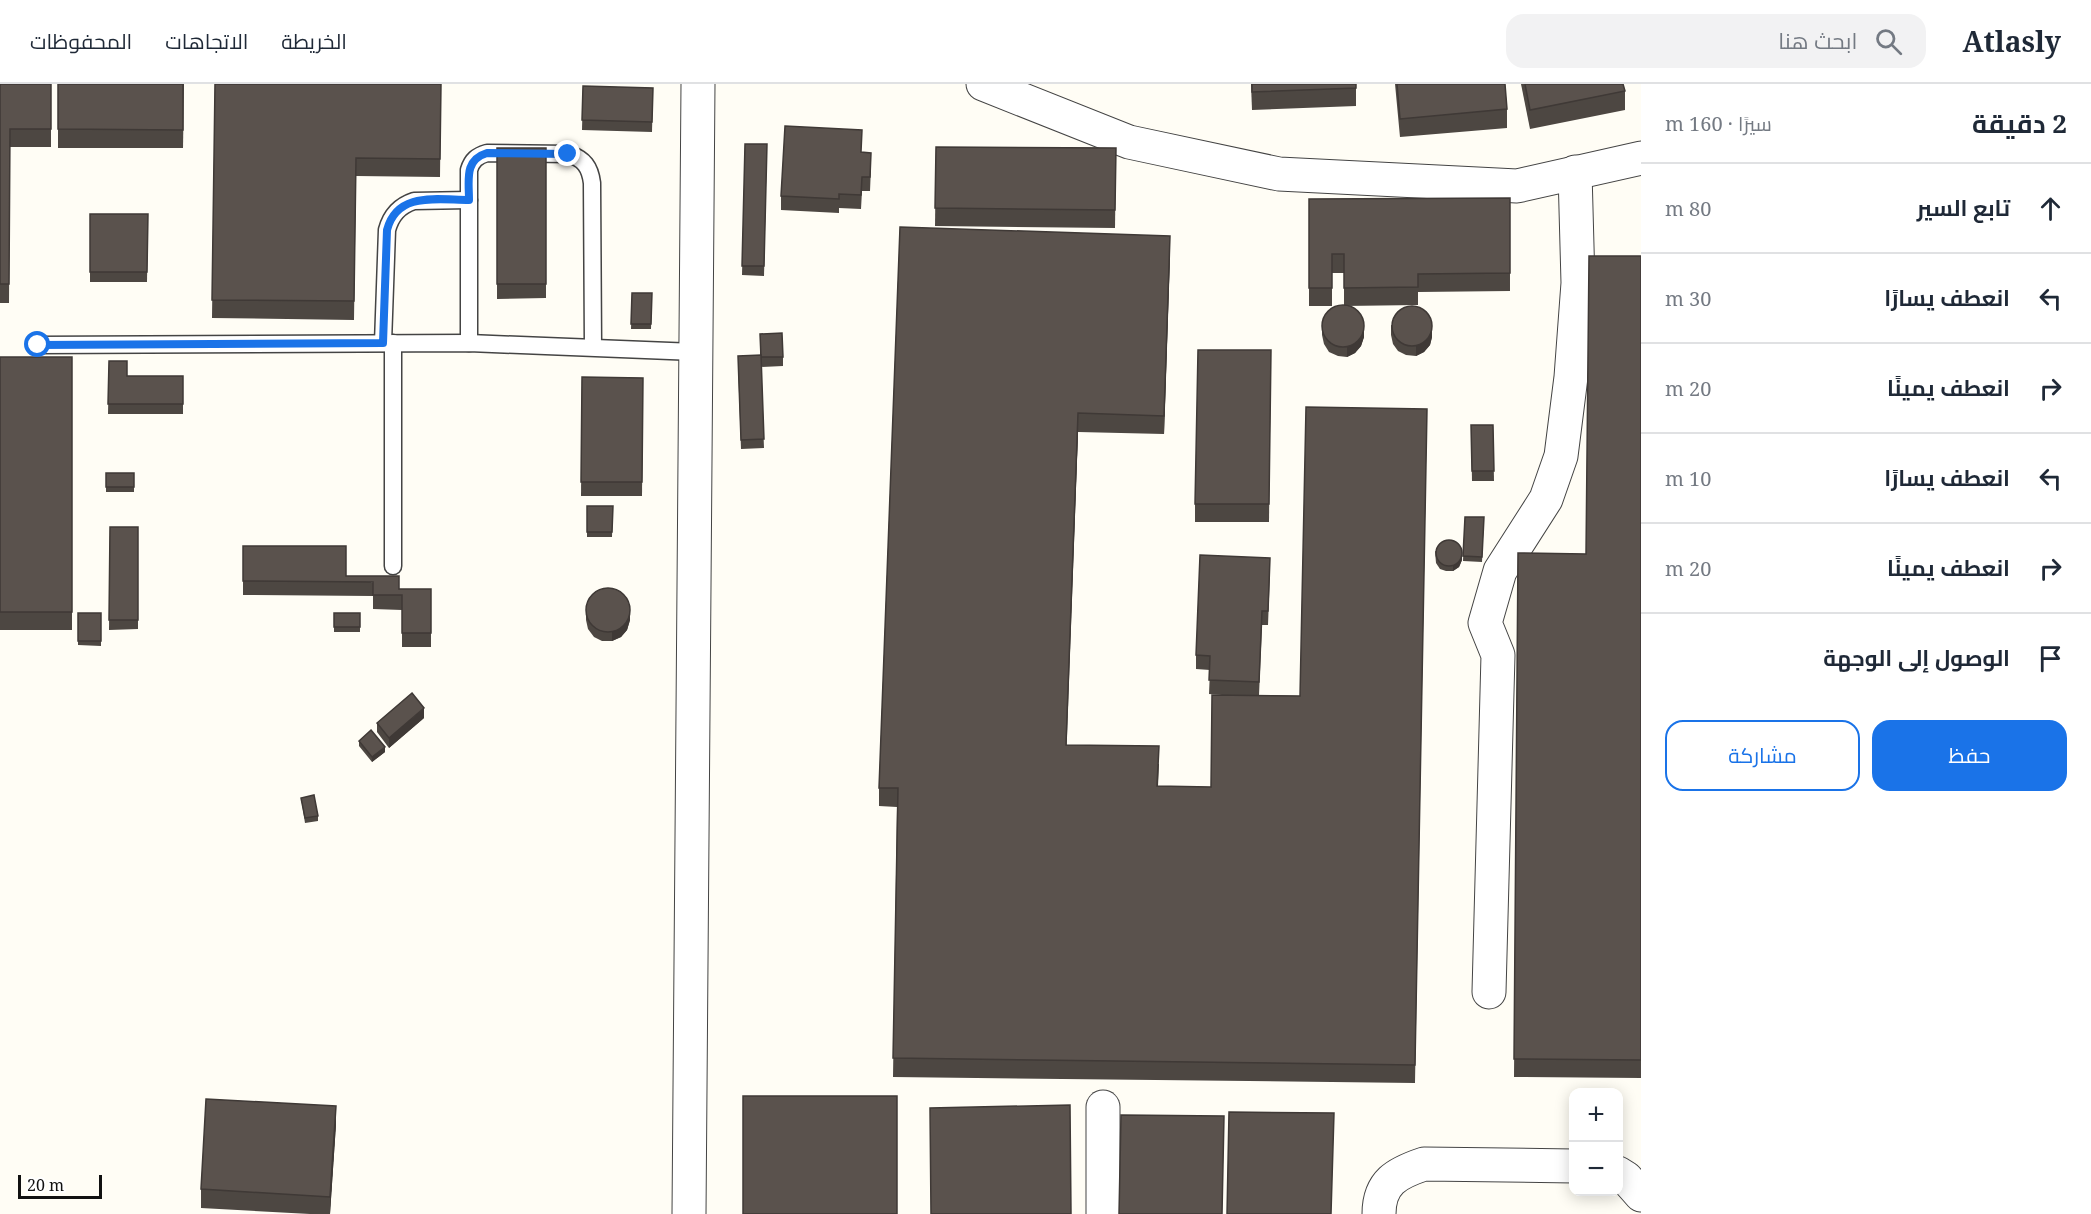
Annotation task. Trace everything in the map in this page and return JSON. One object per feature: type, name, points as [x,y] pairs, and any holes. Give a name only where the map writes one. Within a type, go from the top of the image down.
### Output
[{"type":"street","points":[[689,1214],[698,84]]},
{"type":"street","points":[[983,84],[1129,142],[1279,174],[1517,186],[1641,158]]},
{"type":"street","points":[[1489,992],[1498,655],[1485,623],[1500,570],[1546,499],[1562,456],[1578,283],[1575,172]]},
{"type":"street","points":[[1103,1107],[1103,1214]]},
{"type":"street","points":[[1379,1214],[1379,1205],[1389,1181],[1401,1171],[1424,1164],[1569,1166]]},
{"type":"street","points":[[1623,1176],[1641,1195]]},
{"type":"lane","points":[[469,343],[469,170],[471,164],[475,158],[487,153],[568,154],[578,157],[591,173],[593,347]]},
{"type":"lane","points":[[393,566],[387,230],[393,214],[414,201],[469,200]]},
{"type":"lane","points":[[38,345],[469,343],[695,352]]},
{"type":"building","points":[[0,84],[51,84],[51,129],[10,129],[9,284],[0,284]]},
{"type":"building","points":[[58,84],[183,84],[183,130],[58,129]]},
{"type":"building","points":[[215,84],[441,84],[440,159],[356,158],[354,301],[212,300]]},
{"type":"building","points":[[1252,84],[1356,84],[1356,88],[1252,92]]},
{"type":"building","points":[[1397,84],[1505,84],[1507,109],[1400,119]]},
{"type":"building","points":[[1525,84],[1623,84],[1625,91],[1530,110]]},
{"type":"building","points":[[583,86],[653,88],[652,122],[582,120]]},
{"type":"building","points":[[785,126],[862,130],[861,152],[871,153],[870,177],[862,177],[861,195],[839,194],[839,199],[781,196]]},
{"type":"building","points":[[745,144],[767,144],[764,266],[742,266]]},
{"type":"building","points":[[936,147],[1116,148],[1115,210],[935,208]]},
{"type":"building","points":[[497,148],[546,148],[546,284],[497,284]]},
{"type":"building","points":[[1510,198],[1510,273],[1418,274],[1418,287],[1344,288],[1344,254],[1332,254],[1332,288],[1309,288],[1309,199]]},
{"type":"building","points":[[90,214],[148,214],[147,272],[90,272]]},
{"type":"building","points":[[900,227],[1170,236],[1164,416],[1078,413],[1066,745],[1159,746],[1157,786],[1211,787],[1212,695],[1300,696],[1306,407],[1427,409],[1415,1065],[893,1058],[898,788],[879,788]]},
{"type":"building","points":[[1589,256],[1641,256],[1641,1060],[1514,1059],[1518,553],[1586,554]]},
{"type":"building","points":[[632,293],[652,293],[651,324],[631,324]]},
{"type":"building","points":[[1343,305],[1358,311],[1364,326],[1358,341],[1343,347],[1328,341],[1322,326],[1328,311]]},
{"type":"building","points":[[1412,306],[1420,307],[1426,312],[1431,318],[1431,334],[1426,340],[1420,345],[1412,346],[1404,345],[1398,340],[1393,334],[1392,326],[1393,318],[1398,312],[1404,307]]},
{"type":"building","points":[[782,333],[783,357],[761,357],[760,334]]},
{"type":"building","points":[[1198,350],[1271,350],[1269,504],[1195,504]]},
{"type":"building","points":[[761,355],[764,439],[741,440],[738,356]]},
{"type":"building","points":[[0,357],[72,357],[72,612],[0,612]]},
{"type":"building","points":[[109,361],[127,361],[127,376],[183,376],[183,404],[108,404]]},
{"type":"building","points":[[582,377],[643,378],[642,482],[581,482]]},
{"type":"building","points":[[1471,425],[1493,425],[1494,471],[1472,471]]},
{"type":"building","points":[[106,473],[134,473],[134,487],[106,487]]},
{"type":"building","points":[[587,506],[613,506],[612,532],[587,532]]},
{"type":"building","points":[[1465,517],[1484,517],[1482,557],[1463,556]]},
{"type":"building","points":[[110,527],[138,527],[138,620],[109,620]]},
{"type":"building","points":[[1449,540],[1458,544],[1462,553],[1458,562],[1449,566],[1440,562],[1436,553],[1440,544]]},
{"type":"building","points":[[243,546],[346,546],[346,576],[399,576],[399,589],[431,589],[431,633],[402,633],[402,595],[373,595],[373,582],[243,581]]},
{"type":"building","points":[[1200,555],[1270,558],[1268,611],[1262,611],[1259,682],[1209,680],[1210,656],[1196,655]]},
{"type":"building","points":[[608,588],[623,595],[630,610],[623,625],[608,632],[593,625],[586,610],[593,595]]},
{"type":"building","points":[[78,613],[101,613],[101,641],[78,641]]},
{"type":"building","points":[[334,613],[360,613],[360,627],[334,627]]},
{"type":"building","points":[[412,693],[424,708],[389,738],[377,723]]},
{"type":"building","points":[[371,730],[385,747],[372,757],[359,741]]},
{"type":"building","points":[[314,795],[318,816],[305,818],[301,798]]},
{"type":"building","points":[[743,1096],[897,1096],[897,1214],[743,1214]]},
{"type":"building","points":[[206,1099],[336,1106],[330,1197],[201,1189]]},
{"type":"building","points":[[1070,1105],[1071,1214],[931,1214],[930,1108]]},
{"type":"building","points":[[1229,1112],[1334,1113],[1331,1214],[1227,1214]]},
{"type":"building","points":[[1121,1115],[1224,1116],[1222,1214],[1119,1214]]},
{"type":"route","points":[[38,345],[383,343],[387,230],[393,214],[399,208],[414,201],[469,200],[469,170],[475,158],[480,155],[487,153],[568,154]]}]
